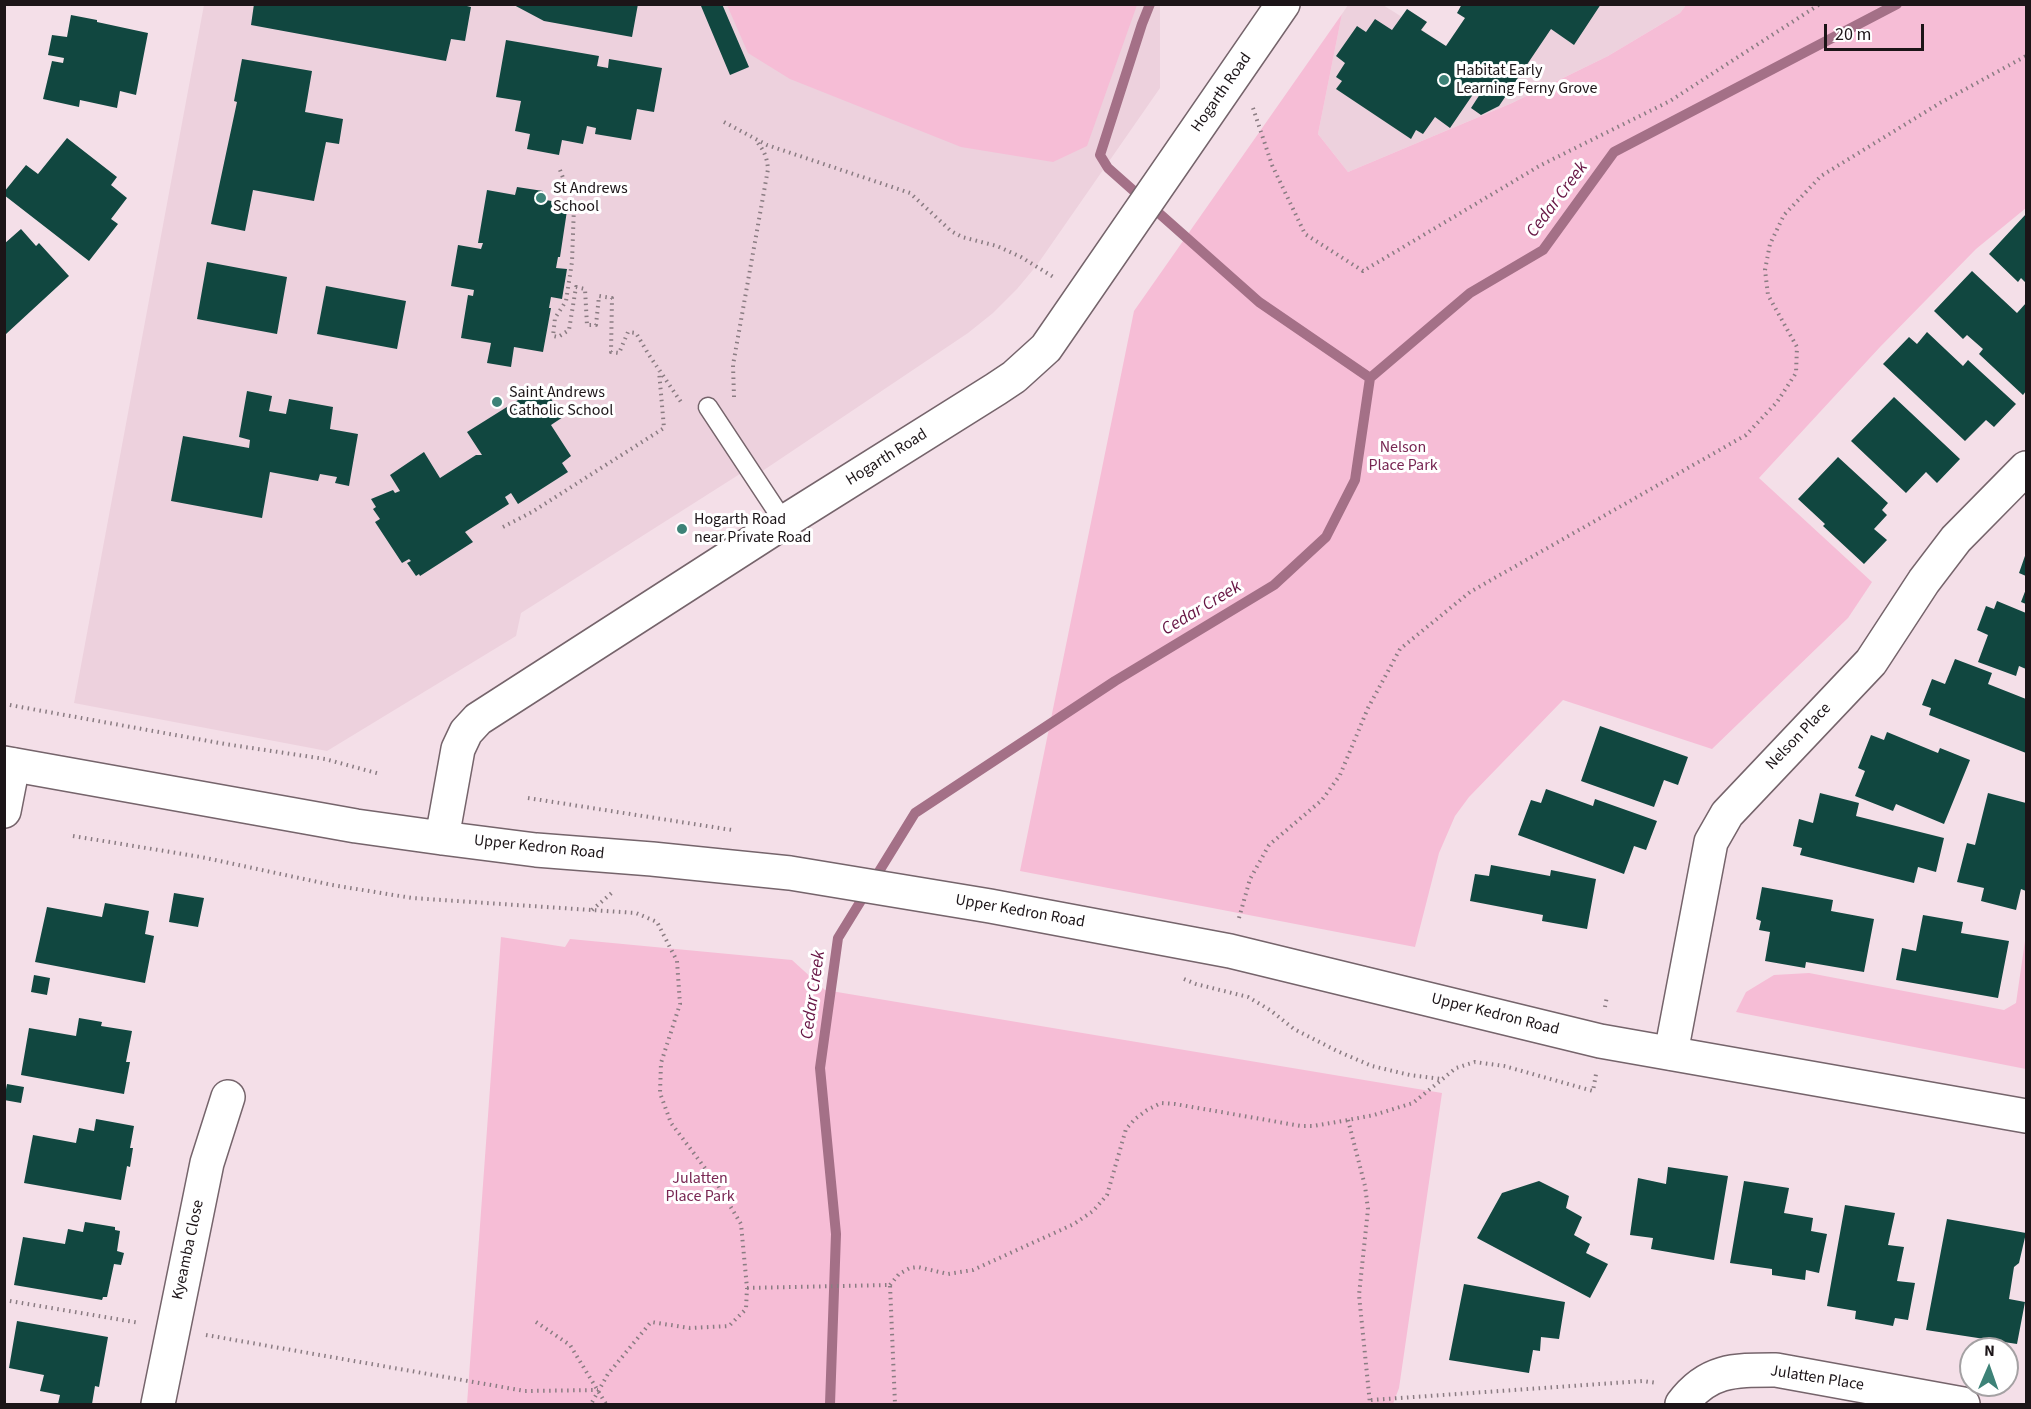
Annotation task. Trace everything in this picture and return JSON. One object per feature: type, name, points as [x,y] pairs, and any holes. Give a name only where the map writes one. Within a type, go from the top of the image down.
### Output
[{"type":"street","name":"Hogarth Road","points":[[442,838],[458,749],[466,732],[478,719],[1014,377],[1046,348],[1283,4]]},
{"type":"street","name":"Nelson Place","points":[[1671,1053],[1711,842],[1727,814],[1870,662],[1924,581],[1956,539],[2026,468]]},
{"type":"street","name":"Upper Kedron Road","points":[[9,764],[356,826],[536,850],[790,873],[990,906],[1241,954],[1600,1041],[2026,1116]]},
{"type":"street","points":[[4,811],[9,764]]},
{"type":"street","name":"Kyeamba Close","points":[[158,1404],[207,1162],[228,1097]]},
{"type":"street","name":"Julatten Place","points":[[1687,1397],[1709,1378],[1750,1370],[1776,1370],[1963,1404]]},
{"type":"lane","points":[[708,407],[784,522]]},
{"type":"path","points":[[1239,68],[1272,165],[1305,234],[1363,271],[1541,165],[1670,101],[1820,4]]},
{"type":"path","points":[[1238,924],[1250,879],[1269,845],[1322,800],[1340,776],[1368,708],[1400,649],[1470,592],[1746,435],[1777,402],[1796,373],[1797,347],[1768,296],[1765,270],[1770,244],[1784,215],[1821,176],[1940,103],[2026,56]]},
{"type":"path","points":[[724,122],[754,139],[910,193],[951,231],[962,237],[997,246],[1021,256],[1056,278]]},
{"type":"path","points":[[735,404],[733,365],[768,169],[764,150],[754,139]]},
{"type":"path","points":[[560,170],[574,206],[572,262],[566,300],[555,318],[553,336],[558,337],[569,330],[576,287],[585,289],[587,325],[596,325],[599,296],[612,298],[611,352],[619,353],[628,332],[636,333],[684,407]]},
{"type":"path","points":[[503,527],[532,512],[663,428],[658,370]]},
{"type":"path","points":[[4,704],[225,744],[325,759],[380,774]]},
{"type":"path","points":[[528,798],[736,831]]},
{"type":"path","points":[[73,836],[201,857],[332,885],[412,898],[636,913],[657,922],[677,961],[680,1004],[661,1063],[660,1093],[671,1123],[717,1184],[741,1224],[747,1288],[746,1309],[729,1326],[690,1328],[651,1322],[608,1374],[591,1404]]},
{"type":"path","points":[[1160,938],[1178,976],[1196,984],[1248,997],[1270,1010],[1294,1029],[1372,1066],[1410,1075],[1443,1079]]},
{"type":"path","points":[[895,1404],[890,1285],[899,1274],[910,1268],[948,1274],[973,1270],[1074,1224],[1093,1211],[1107,1195],[1126,1129],[1135,1119],[1161,1103],[1313,1126],[1374,1115],[1413,1103],[1456,1068],[1475,1062],[1504,1066],[1593,1091],[1606,996]]},
{"type":"path","points":[[1348,1120],[1365,1186],[1368,1209],[1359,1295],[1370,1402],[1643,1381],[1687,1397]]},
{"type":"path","points":[[747,1288],[890,1285]]},
{"type":"path","points":[[4,1300],[525,1391],[598,1389]]},
{"type":"path","points":[[536,1322],[570,1345],[606,1404]]},
{"type":"shaded area","name":"Saint Andrews Catholic School","points":[[204,5],[1160,5],[1160,88],[1037,265],[993,313],[968,333],[749,480],[743,472],[521,613],[516,636],[327,751],[74,703]]},
{"type":"shaded area","name":"Habitat Early Learning Ferny Grove","points":[[1348,5],[1383,5],[1402,17],[1407,9],[1427,22],[1422,30],[1446,46],[1465,18],[1457,13],[1462,5],[1686,5],[1680,13],[1608,56],[1512,103],[1348,172],[1318,134],[1342,14]]},
{"type":"green space","points":[[727,5],[1137,5],[1087,146],[1053,162],[961,147],[790,79],[748,53]]},
{"type":"green space","name":"Nelson Place Park","points":[[1686,5],[2026,5],[2026,208],[1976,249],[1880,347],[1759,478],[1872,582],[1848,618],[1712,749],[1563,700],[1469,797],[1455,816],[1439,853],[1415,947],[1020,871],[1134,311],[1342,14],[1318,134],[1348,172],[1512,103],[1608,56],[1680,13]]},
{"type":"green space","points":[[2026,934],[2026,1069],[1736,1012],[1746,992],[1774,975],[1809,973],[2004,1010],[2016,1003]]},
{"type":"green space","name":"Julatten Place Park","points":[[501,937],[565,947],[570,939],[792,960],[825,990],[1442,1093],[1399,1388],[1393,1404],[467,1404]]},
{"type":"building","points":[[254,4],[459,4],[471,7],[465,41],[451,39],[446,61],[251,25]]},
{"type":"building","points":[[512,4],[638,4],[632,37],[544,21]]},
{"type":"building","points":[[722,4],[749,67],[730,75],[701,6]]},
{"type":"building","points":[[1462,4],[1601,4],[1574,45],[1551,29],[1499,106],[1481,115],[1471,108],[1482,91],[1478,87],[1450,128],[1435,117],[1423,134],[1416,130],[1411,139],[1336,89],[1342,81],[1336,77],[1345,63],[1336,56],[1357,26],[1366,32],[1375,19],[1392,30],[1407,9],[1427,22],[1421,30],[1446,46],[1465,18],[1457,13]]},
{"type":"building","points":[[71,15],[148,33],[136,95],[120,91],[117,108],[80,100],[79,107],[43,99],[52,61],[63,63],[64,58],[48,55],[52,35],[67,37]]},
{"type":"building","points":[[506,40],[599,56],[597,66],[608,68],[609,59],[662,68],[654,112],[637,109],[631,140],[595,134],[596,128],[587,126],[583,144],[562,140],[559,155],[527,149],[530,134],[515,131],[521,101],[496,97]]},
{"type":"building","points":[[242,59],[312,71],[305,112],[343,119],[339,144],[326,142],[314,201],[253,190],[245,231],[211,224],[237,102],[234,101]]},
{"type":"building","points":[[67,138],[117,177],[111,185],[127,198],[111,219],[118,224],[89,261],[4,195],[26,165],[38,174]]},
{"type":"building","points":[[517,187],[543,191],[542,195],[547,196],[546,200],[568,204],[560,257],[558,257],[556,268],[567,269],[562,299],[551,297],[543,352],[514,347],[511,367],[487,363],[491,343],[461,338],[468,295],[473,296],[474,290],[451,286],[458,245],[481,249],[483,243],[478,243],[487,190],[515,195]]},
{"type":"building","points":[[2026,214],[2026,283],[2021,278],[2018,282],[1989,254]]},
{"type":"building","points":[[21,229],[36,246],[39,243],[69,276],[6,334],[4,332],[4,244]]},
{"type":"building","points":[[207,262],[287,277],[277,334],[197,319]]},
{"type":"building","points":[[1972,271],[2017,313],[2026,303],[2026,391],[2023,395],[1979,354],[1983,349],[1967,335],[1963,339],[1934,311]]},
{"type":"building","points":[[326,286],[406,301],[397,349],[317,334]]},
{"type":"building","points":[[1927,332],[1963,366],[1968,360],[2016,404],[1994,427],[1986,420],[1965,441],[1883,364],[1909,337],[1917,344]]},
{"type":"building","points":[[542,385],[563,417],[551,425],[571,456],[562,463],[568,472],[518,504],[511,493],[505,497],[509,504],[465,532],[473,542],[420,576],[419,574],[416,576],[407,563],[411,561],[409,559],[402,563],[375,522],[380,519],[373,509],[376,507],[371,499],[393,490],[395,493],[400,491],[390,475],[424,452],[440,478],[476,455],[482,455],[467,432]]},
{"type":"building","points":[[247,391],[272,396],[269,411],[286,414],[289,399],[333,407],[330,429],[358,434],[349,486],[335,483],[337,477],[320,474],[318,481],[270,472],[262,518],[171,501],[183,436],[249,448],[250,440],[239,437]]},
{"type":"building","points":[[1894,397],[1960,459],[1937,483],[1926,472],[1906,493],[1851,441]]},
{"type":"building","points":[[1838,457],[1888,503],[1882,510],[1887,515],[1874,529],[1887,540],[1864,564],[1798,499]]},
{"type":"building","points":[[2026,553],[2026,576],[2019,573]]},
{"type":"building","points":[[2026,589],[2026,604],[2021,602]]},
{"type":"building","points":[[1997,601],[2026,613],[2026,669],[2019,666],[2016,676],[1978,662],[1988,635],[1977,630],[1986,606],[1994,609]]},
{"type":"building","points":[[1955,659],[1992,673],[1988,684],[2026,699],[2026,753],[1929,715],[1931,708],[1922,705],[1932,679],[1945,684]]},
{"type":"building","points":[[1600,726],[1688,757],[1678,785],[1664,780],[1654,807],[1581,781]]},
{"type":"building","points":[[1887,732],[1938,753],[1940,748],[1970,760],[1944,824],[1896,804],[1893,811],[1855,796],[1865,771],[1858,768],[1871,735],[1884,740]]},
{"type":"building","points":[[1546,789],[1593,806],[1595,799],[1657,821],[1646,850],[1634,846],[1624,874],[1518,835],[1531,800],[1541,803]]},
{"type":"building","points":[[1820,793],[1859,803],[1856,816],[1944,838],[1936,872],[1918,867],[1914,883],[1800,855],[1802,848],[1793,846],[1799,819],[1813,823]]},
{"type":"building","points":[[1988,793],[2026,803],[2026,891],[2021,889],[2016,910],[1981,901],[1984,888],[1957,882],[1967,843],[1975,845]]},
{"type":"building","points":[[1491,865],[1550,876],[1551,870],[1596,879],[1587,929],[1542,921],[1543,915],[1470,901],[1475,874],[1489,876]]},
{"type":"building","points":[[1762,887],[1833,900],[1831,911],[1874,919],[1864,972],[1806,962],[1805,968],[1765,961],[1770,932],[1759,930],[1761,921],[1756,919]]},
{"type":"building","points":[[174,893],[204,898],[198,927],[169,922]]},
{"type":"building","points":[[105,903],[149,911],[145,934],[154,936],[145,983],[35,962],[47,907],[102,917]]},
{"type":"building","points":[[1923,915],[1963,922],[1961,933],[2009,941],[1998,998],[1896,980],[1902,948],[1916,951]]},
{"type":"building","points":[[34,975],[50,978],[47,995],[31,992]]},
{"type":"building","points":[[79,1018],[102,1022],[101,1026],[132,1031],[126,1062],[130,1062],[124,1094],[21,1075],[29,1028],[76,1036]]},
{"type":"building","points":[[7,1084],[24,1087],[21,1103],[4,1100]]},
{"type":"building","points":[[96,1119],[134,1126],[130,1148],[133,1148],[130,1167],[127,1166],[121,1200],[24,1183],[33,1135],[76,1143],[79,1128],[94,1131]]},
{"type":"building","points":[[1668,1167],[1728,1176],[1714,1260],[1651,1249],[1653,1238],[1630,1235],[1638,1178],[1666,1184]]},
{"type":"building","points":[[1539,1181],[1569,1196],[1566,1208],[1582,1217],[1574,1235],[1590,1244],[1586,1253],[1608,1264],[1590,1298],[1477,1238],[1502,1193]]},
{"type":"building","points":[[1744,1181],[1789,1188],[1784,1213],[1813,1218],[1811,1231],[1827,1234],[1819,1273],[1806,1270],[1805,1280],[1772,1275],[1772,1269],[1730,1263]]},
{"type":"building","points":[[1845,1205],[1895,1213],[1888,1245],[1904,1247],[1897,1281],[1915,1283],[1908,1320],[1895,1318],[1893,1326],[1855,1319],[1856,1311],[1827,1306]]},
{"type":"building","points":[[1947,1219],[2026,1233],[2019,1263],[2014,1267],[2009,1299],[2025,1302],[2018,1337],[1972,1337],[1926,1330]]},
{"type":"building","points":[[85,1222],[115,1227],[115,1230],[120,1231],[117,1251],[124,1253],[121,1265],[114,1264],[107,1297],[103,1297],[102,1300],[14,1285],[23,1237],[65,1244],[68,1229],[83,1232]]},
{"type":"building","points":[[1464,1284],[1565,1302],[1559,1339],[1541,1337],[1540,1351],[1533,1350],[1529,1373],[1449,1360]]},
{"type":"building","points":[[17,1321],[108,1337],[99,1387],[95,1386],[92,1404],[58,1404],[60,1395],[40,1391],[44,1375],[9,1368]]},
{"type":"waterway","points":[[1150,4],[1100,155],[1108,168],[1259,302],[1370,378]]},
{"type":"waterway","name":"Cedar Creek","points":[[830,1404],[836,1234],[820,1068],[838,938],[915,813],[1115,681],[1274,585],[1326,537],[1355,480],[1370,378],[1470,293],[1543,250],[1614,152],[1897,4]]},
{"type":"place","name":"Habitat Early Learning Ferny Grove","points":[[1444,80]]},
{"type":"place","name":"St Andrews School","points":[[541,198]]},
{"type":"place","name":"Saint Andrews Catholic School","points":[[497,402]]},
{"type":"place","name":"Hogarth Road near Private Road","points":[[682,529]]}]
